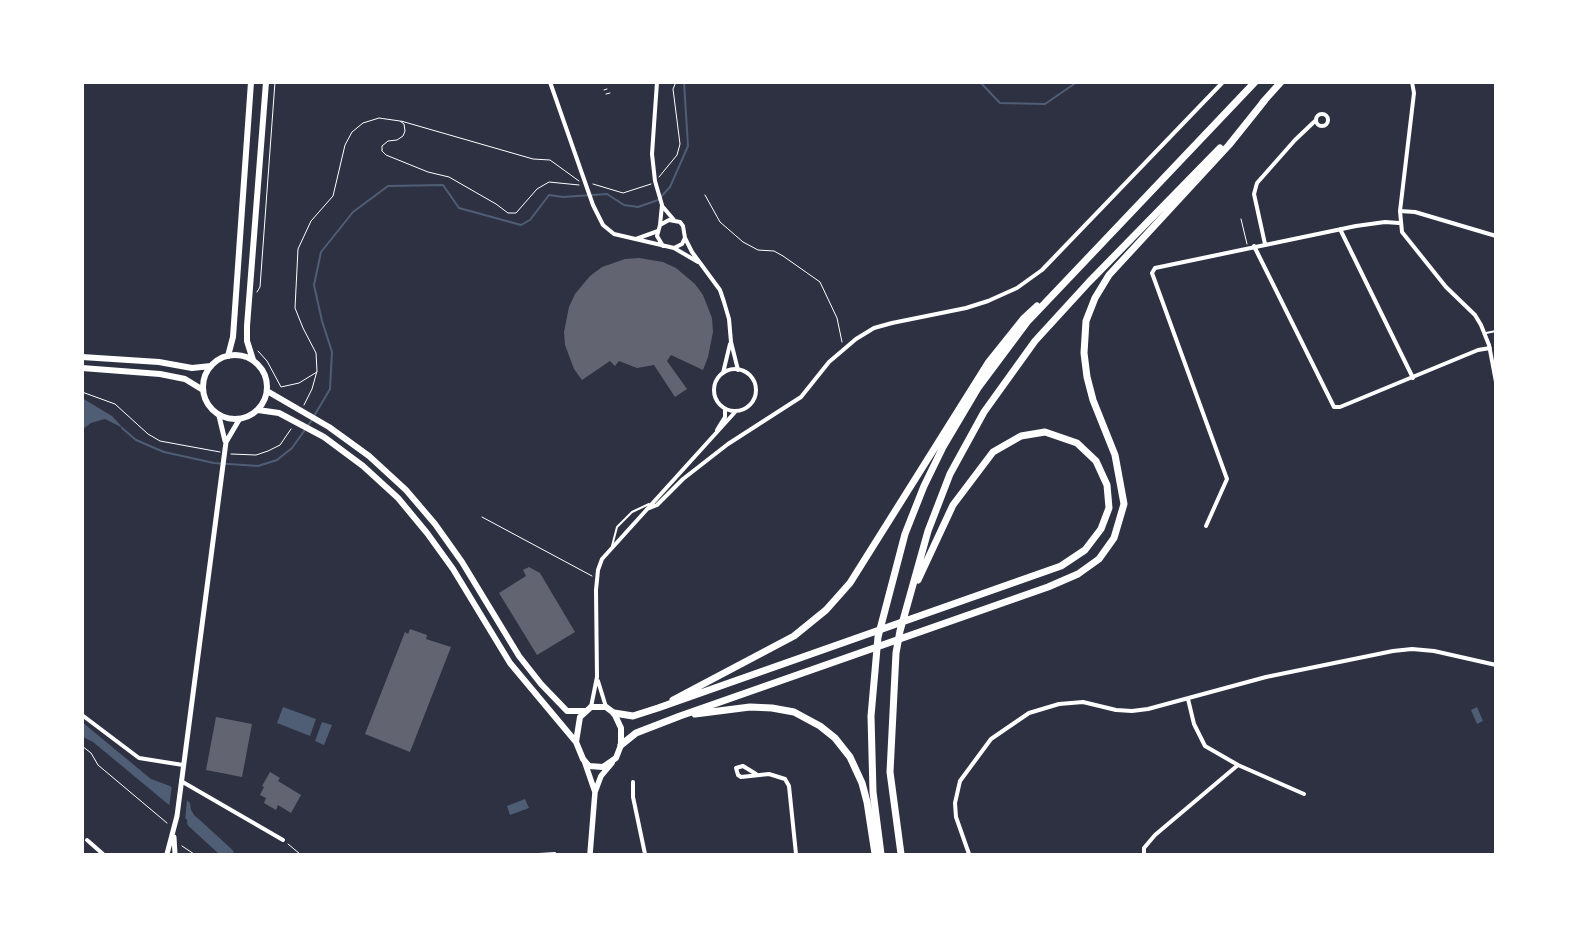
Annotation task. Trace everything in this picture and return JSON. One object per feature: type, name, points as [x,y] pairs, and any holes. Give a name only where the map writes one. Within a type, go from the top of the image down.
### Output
[{"type":"highway","points":[[881,854],[873,792],[872,707],[882,618],[905,534],[939,455],[978,388],[1028,321],[1256,82]]},
{"type":"highway","points":[[901,854],[891,781],[891,736],[896,653],[928,531],[950,474],[984,412],[1008,376],[1035,341],[1281,82]]},
{"type":"highway","points":[[622,745],[636,733],[680,716],[923,631],[1078,574],[1099,559],[1114,538],[1124,504],[1115,455],[1093,400],[1087,377],[1084,353],[1086,321],[1095,298],[1109,275],[1229,145],[1265,100]]},
{"type":"highway","points":[[658,708],[794,636],[826,610],[850,583],[988,363],[1024,318],[1074,272]]},
{"type":"highway","points":[[614,713],[633,716],[658,708],[1061,566],[1085,550],[1101,529],[1108,508],[1107,485],[1096,461],[1077,443],[1045,432],[1020,436],[993,452],[973,476],[943,524],[907,609]]},
{"type":"highway","points":[[680,716],[750,707],[772,708],[794,712],[820,726],[835,738],[850,757],[862,783],[867,802],[874,854]]},
{"type":"main road","points":[[228,356],[233,337],[252,82]]},
{"type":"main road","points":[[253,360],[247,341],[247,326],[266,82]]},
{"type":"main road","points":[[82,356],[159,362],[182,367],[211,366]]},
{"type":"main road","points":[[228,356],[245,356],[253,360],[265,374],[267,391],[264,402],[258,410],[247,418],[239,420],[219,416],[209,407],[203,390],[206,374],[211,366],[228,356]]},
{"type":"main road","points":[[82,368],[160,374],[185,379],[203,390]]},
{"type":"main road","points":[[267,391],[328,427],[369,456],[406,490],[436,524],[462,562],[519,656],[540,684],[567,711],[606,707],[614,713],[621,728],[622,745],[602,776],[595,792],[590,854]]},
{"type":"main road","points":[[258,410],[269,411],[290,418],[324,437],[363,466],[398,498],[427,533],[452,569],[510,663],[576,742],[595,792]]},
{"type":"main road","points":[[576,742],[577,725],[588,709]]},
{"type":"main road","points":[[583,760],[589,766],[595,768],[612,763]]},
{"type":"street","points":[[550,82],[587,189],[603,225],[614,234],[674,248],[701,264]]},
{"type":"street","points":[[658,82],[652,132],[657,191],[662,205],[674,220],[683,226],[686,238],[701,264],[720,290],[729,319],[731,342],[738,370]]},
{"type":"street","points":[[647,509],[657,505],[683,479],[711,457],[802,397],[843,348],[874,328],[966,308],[1017,288],[1042,270],[1223,82]]},
{"type":"street","points":[[1412,82],[1414,93],[1400,212],[1402,232],[1446,288],[1475,315],[1486,333],[1496,382]]},
{"type":"street","points":[[1265,244],[1254,188],[1295,140],[1315,121]]},
{"type":"street","points":[[662,205],[658,239],[663,246]]},
{"type":"street","points":[[1400,212],[1415,212],[1496,236]]},
{"type":"street","points":[[660,225],[674,220]]},
{"type":"street","points":[[1206,526],[1227,479],[1152,273],[1154,268],[1340,229],[1376,223],[1400,223]]},
{"type":"street","points":[[1340,229],[1413,378]]},
{"type":"street","points":[[634,240],[658,231]]},
{"type":"street","points":[[674,248],[682,244],[686,238]]},
{"type":"street","points":[[1254,246],[1334,407],[1413,378],[1478,350],[1490,348]]},
{"type":"street","points":[[712,439],[725,417],[725,409],[716,398],[714,391],[715,384],[723,373],[731,342]]},
{"type":"street","points":[[588,709],[597,677],[597,578],[602,559],[736,411],[750,404],[756,390],[749,375],[738,370],[723,373]]},
{"type":"street","points":[[725,409],[736,411]]},
{"type":"street","points":[[175,854],[174,834],[176,816],[225,443],[219,416]]},
{"type":"street","points":[[225,443],[239,420]]},
{"type":"street","points":[[691,462],[701,462],[711,457]]},
{"type":"street","points":[[969,854],[956,817],[956,792],[960,781],[991,739],[1029,713],[1059,704],[1082,702],[1132,711],[1188,699],[1266,677],[1393,651],[1412,649],[1434,651],[1496,665]]},
{"type":"street","points":[[597,677],[606,707]]},
{"type":"street","points":[[1188,699],[1194,724],[1205,746],[1238,765],[1304,794]]},
{"type":"street","points":[[82,715],[139,758],[183,765]]},
{"type":"street","points":[[1144,854],[1144,848],[1155,835],[1238,765]]},
{"type":"street","points":[[756,774],[743,766],[736,768],[738,775],[741,777],[769,774],[785,779],[789,786],[796,854]]},
{"type":"street","points":[[181,781],[283,840]]},
{"type":"street","points":[[632,782],[633,797],[645,854]]},
{"type":"street","points":[[167,854],[174,834]]},
{"type":"street","points":[[87,840],[104,854]]},
{"type":"lane","points":[[1486,333],[1496,331]]},
{"type":"lane","points":[[612,546],[617,527],[632,512],[652,503]]},
{"type":"lane","points":[[539,854],[555,853]]},
{"type":"path","points":[[254,296],[260,287],[275,82]]},
{"type":"path","points":[[298,408],[312,389],[317,371],[316,353],[295,308],[298,249],[311,221],[333,196],[345,145],[352,132],[363,123],[379,118],[400,121],[532,159],[550,160],[574,180],[601,185],[623,192],[647,187],[655,181],[677,155],[680,144],[674,89],[676,82]]},
{"type":"path","points":[[606,94],[610,93]]},
{"type":"path","points":[[400,121],[404,124],[406,130],[403,136],[397,140],[388,141],[382,146],[382,151],[386,155],[428,172],[449,177],[508,213],[516,213],[537,189],[549,182],[578,185],[585,183]]},
{"type":"path","points":[[705,194],[706,201],[720,222],[743,242],[758,250],[772,251],[783,256],[820,282],[837,318],[843,348]]},
{"type":"path","points":[[1241,219],[1248,248]]},
{"type":"path","points":[[256,349],[267,361],[281,387],[299,383],[317,371]]},
{"type":"path","points":[[82,392],[115,404],[148,434],[160,441],[215,451],[240,455],[256,455],[280,445],[292,427]]},
{"type":"path","points":[[482,517],[590,575]]},
{"type":"path","points":[[82,746],[91,753],[98,765],[167,823]]},
{"type":"path","points":[[283,840],[300,854]]},
{"type":"path","points":[[182,846],[194,854]]},
{"type":"water","points":[[82,398],[112,416],[123,428],[105,419],[91,423],[83,429]]},
{"type":"water","points":[[283,707],[316,719],[310,736],[277,723]]},
{"type":"water","points":[[1477,707],[1483,721],[1477,724],[1471,710]]},
{"type":"water","points":[[82,722],[151,779],[170,786],[190,803],[191,810],[206,833],[192,824],[93,742],[83,737]]},
{"type":"water","points":[[322,722],[332,725],[324,745],[315,741]]},
{"type":"water","points":[[525,799],[529,808],[510,815],[507,806]]},
{"type":"pier","points":[[172,785],[187,799],[185,822],[169,808]]},
{"type":"building","points":[[639,258],[663,262],[676,268],[695,284],[703,295],[712,318],[713,332],[708,357],[703,370],[671,355],[667,361],[687,389],[675,397],[654,365],[637,368],[619,361],[615,366],[610,361],[582,380],[574,369],[565,345],[564,332],[569,307],[575,294],[590,276],[602,267],[625,259]]},
{"type":"building","points":[[529,567],[540,573],[575,632],[537,655],[499,593],[526,576],[523,570]]},
{"type":"building","points":[[410,629],[427,635],[426,639],[451,647],[410,752],[365,734],[405,632],[408,634]]},
{"type":"building","points":[[216,717],[252,724],[242,777],[206,770]]},
{"type":"building","points":[[270,772],[280,778],[278,781],[301,795],[291,813],[278,805],[276,810],[264,803],[266,798],[260,795],[264,787],[262,786]]},
{"type":"waterway","points":[[314,416],[330,389],[332,352],[322,321],[314,285],[321,252],[353,212],[388,186],[443,185],[459,208],[521,225],[530,220],[549,195],[563,197],[607,194],[624,205],[638,207],[658,200],[670,187],[688,146],[684,82]]},
{"type":"waterway","points":[[980,82],[1000,103],[1045,104],[1077,82]]},
{"type":"waterway","points":[[122,428],[136,440],[164,452],[214,463],[258,466],[277,460],[292,448],[312,420]]},
{"type":"waterway","points":[[193,822],[228,854]]}]
